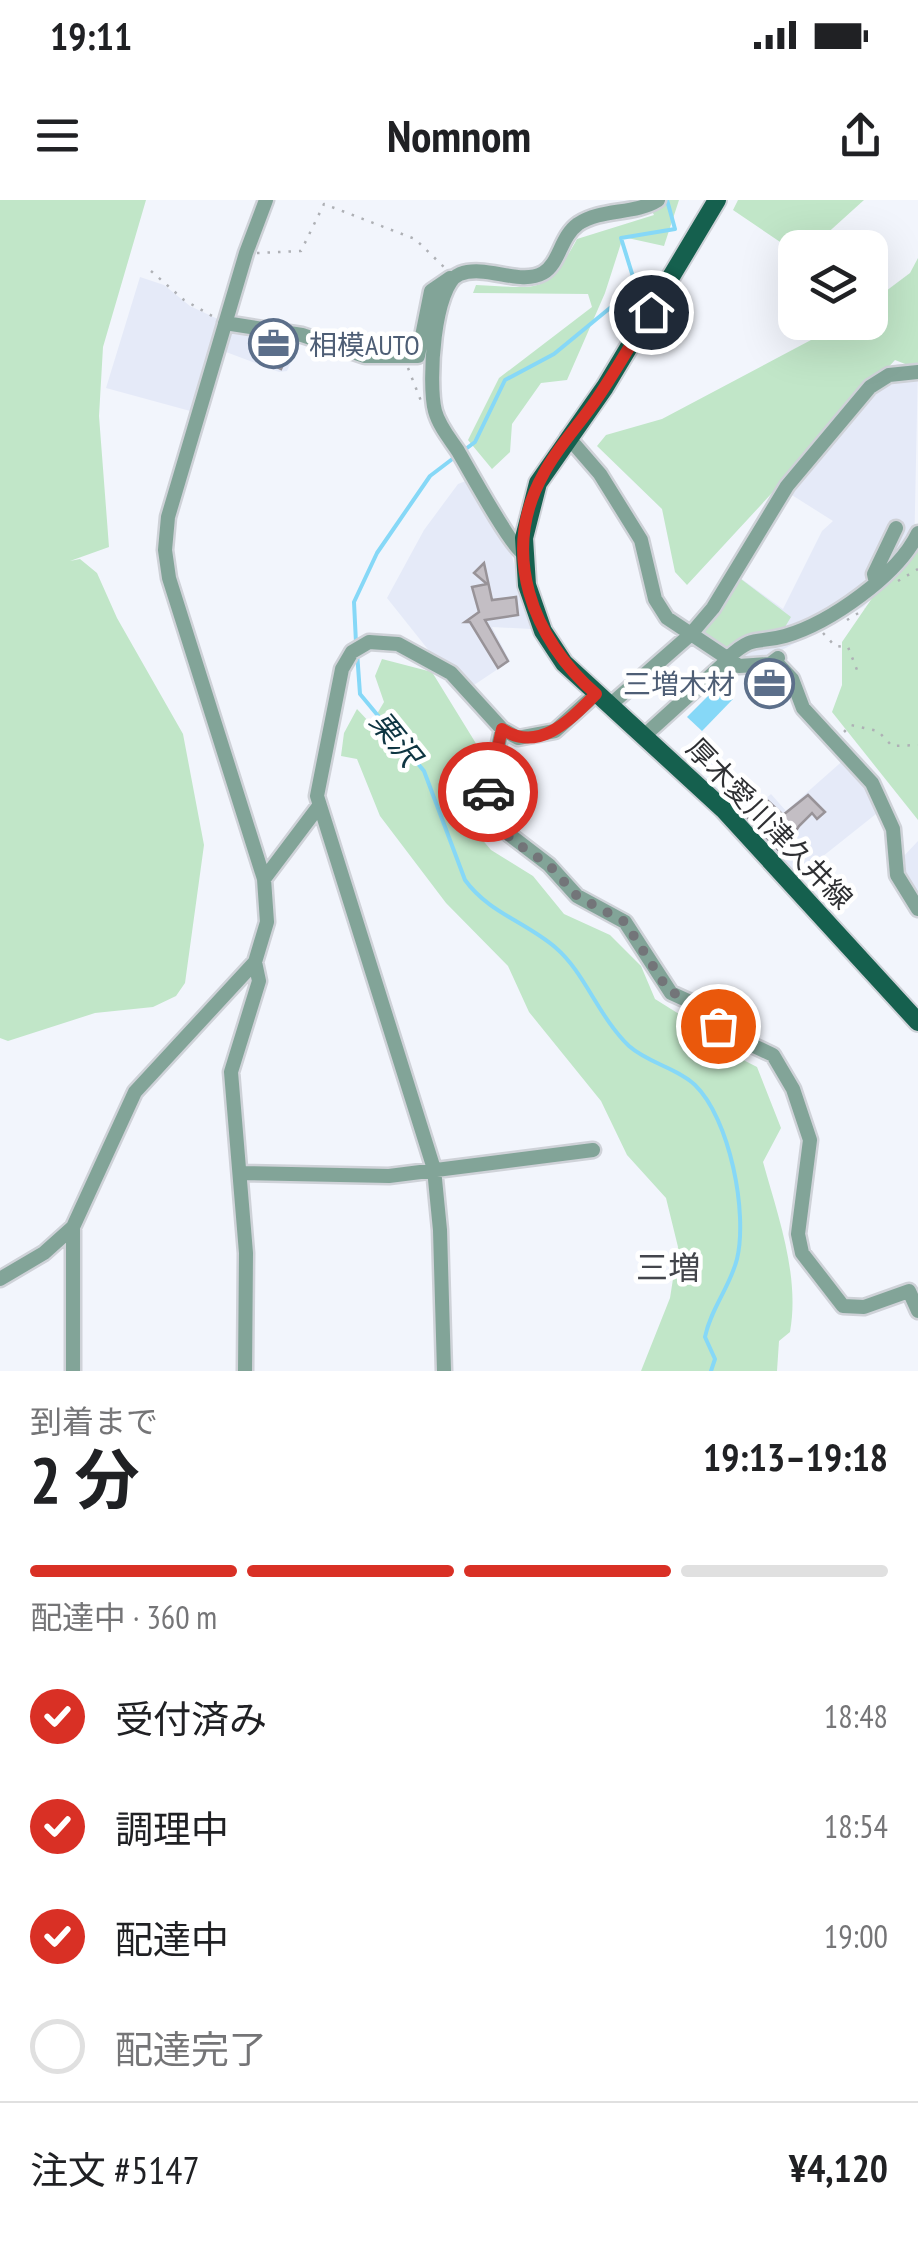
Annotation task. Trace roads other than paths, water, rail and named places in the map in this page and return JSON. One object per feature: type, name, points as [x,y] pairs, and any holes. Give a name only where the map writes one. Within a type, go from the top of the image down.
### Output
[{"type":"main road","name":"厚木愛川津久井線","points":[[711,204],[605,386],[568,437],[533,497],[523,553],[527,585],[543,632],[564,664],[645,735],[746,833],[918,1022]]},
{"type":"street","points":[[246,1371],[246,1253],[231,1072],[259,981],[255,962],[266,922],[264,879],[166,563],[168,517],[246,253],[266,200]]},
{"type":"street","points":[[225,322],[302,335],[365,356],[418,356],[432,291],[438,282],[474,270],[539,275],[550,268],[563,239],[582,222],[658,200]]},
{"type":"street","points":[[453,277],[442,292],[439,312],[435,409],[495,509],[512,548],[523,553]]},
{"type":"street","points":[[444,1371],[434,1169],[319,806],[317,787],[340,678],[356,649],[390,641],[445,669],[468,688],[502,729],[523,738],[556,731],[690,635],[720,600],[747,548],[811,454],[878,380],[918,372]]},
{"type":"street","points":[[568,437],[600,474],[641,540],[661,610],[690,635],[739,666],[777,660],[792,679],[803,708],[872,783],[892,823],[897,875],[918,909]]},
{"type":"street","points":[[876,582],[874,574],[896,528]]},
{"type":"street","points":[[645,735],[749,640],[853,601],[908,552],[918,533]]},
{"type":"street","points":[[502,729],[486,803],[489,819],[549,865],[584,902],[625,922],[671,992],[708,1010],[726,1032],[773,1055],[793,1089],[810,1140],[798,1234],[802,1253],[843,1306],[864,1307],[909,1291],[918,1311]]},
{"type":"street","points":[[264,879],[319,806]]},
{"type":"street","points":[[0,1279],[44,1253],[72,1228],[135,1092],[255,962]]},
{"type":"street","points":[[240,1174],[389,1176],[593,1150]]},
{"type":"street","points":[[72,1228],[73,1371]]},
{"type":"water","points":[[719,685],[733,699],[702,731],[687,717]]},
{"type":"waterway","name":"栗沢","points":[[463,451],[475,442],[505,380],[554,354],[627,294],[634,280],[621,238],[675,229],[667,200]]},
{"type":"waterway","name":"栗沢","points":[[356,643],[354,602],[377,553],[430,476],[455,457]]},
{"type":"waterway","name":"栗沢","points":[[357,652],[360,694],[424,771],[465,880],[485,901],[556,948],[629,1046],[695,1085],[718,1120],[738,1193],[740,1240],[734,1269],[705,1337],[715,1359],[711,1371]]},
{"type":"place","name":"相模AUTO","points":[[274,344]]},
{"type":"place","name":"三増木材","points":[[770,683]]},
{"type":"district","name":"三増","points":[[668,1267]]}]
